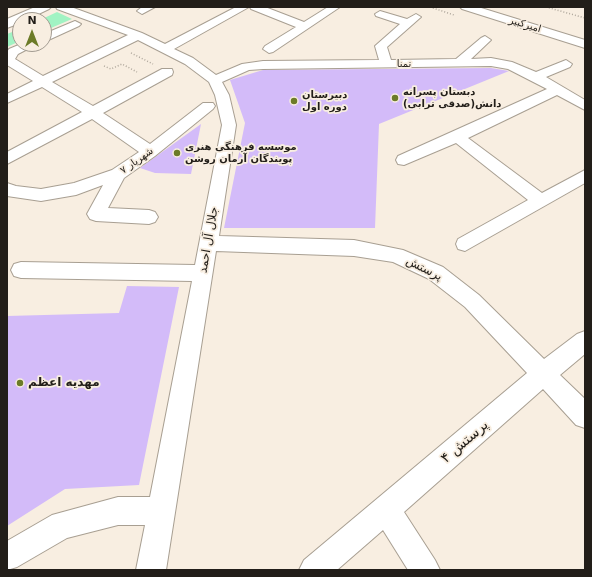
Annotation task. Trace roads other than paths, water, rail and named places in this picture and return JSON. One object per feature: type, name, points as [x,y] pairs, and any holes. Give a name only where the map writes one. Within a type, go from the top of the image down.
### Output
[{"type":"main road","points":[[7,24],[45,7]]},
{"type":"main road","name":"امیرکبیر","points":[[466,7],[585,44]]},
{"type":"main road","points":[[7,16],[25,8]]},
{"type":"street","points":[[61,7],[138,35],[186,59],[215,80]]},
{"type":"street","points":[[165,49],[244,7]]},
{"type":"street","points":[[255,7],[305,26]]},
{"type":"street","points":[[269,49],[335,7]]},
{"type":"street","points":[[380,14],[412,20],[382,46],[386,64]]},
{"type":"street","points":[[52,34],[75,24]]},
{"type":"street","points":[[7,99],[138,35]]},
{"type":"street","points":[[460,62],[485,40]]},
{"type":"street","points":[[13,52],[8,60],[92,112],[150,152]]},
{"type":"street","name":"تمنا","points":[[215,80],[246,67],[263,65],[491,62],[505,65],[536,77],[585,106]]},
{"type":"street","points":[[536,77],[566,64]]},
{"type":"street","points":[[7,159],[167,72]]},
{"type":"street","name":"جلال آل احمد","points":[[151,570],[229,125],[222,95],[215,80]]},
{"type":"street","points":[[404,160],[457,137],[556,90]]},
{"type":"street","name":"شهریار ۷","points":[[7,189],[13,192],[41,195],[76,189],[118,174],[150,152],[208,106]]},
{"type":"street","points":[[457,137],[541,201]]},
{"type":"street","points":[[118,174],[96,214],[150,217]]},
{"type":"street","points":[[465,244],[585,176]]},
{"type":"street","name":"پرستش","points":[[208,243],[354,248],[396,255],[436,273],[472,301],[585,416]]},
{"type":"street","points":[[21,270],[203,273]]},
{"type":"street","name":"پرستش ۴","points":[[314,570],[386,510],[543,374],[585,341]]},
{"type":"street","points":[[386,510],[424,570]]},
{"type":"street","points":[[7,557],[62,525],[118,511],[162,511]]},
{"type":"place","name":"دبستان پسرانه دانش(صدقی ترابی)","points":[[395,98]]},
{"type":"place","name":"دبیرستان دوره اول","points":[[294,101]]},
{"type":"place","name":"موسسه فرهنگی هنری پویندگان آرمان روشن","points":[[177,153]]},
{"type":"place","name":"مهدیه اعظم","points":[[20,383]]}]
